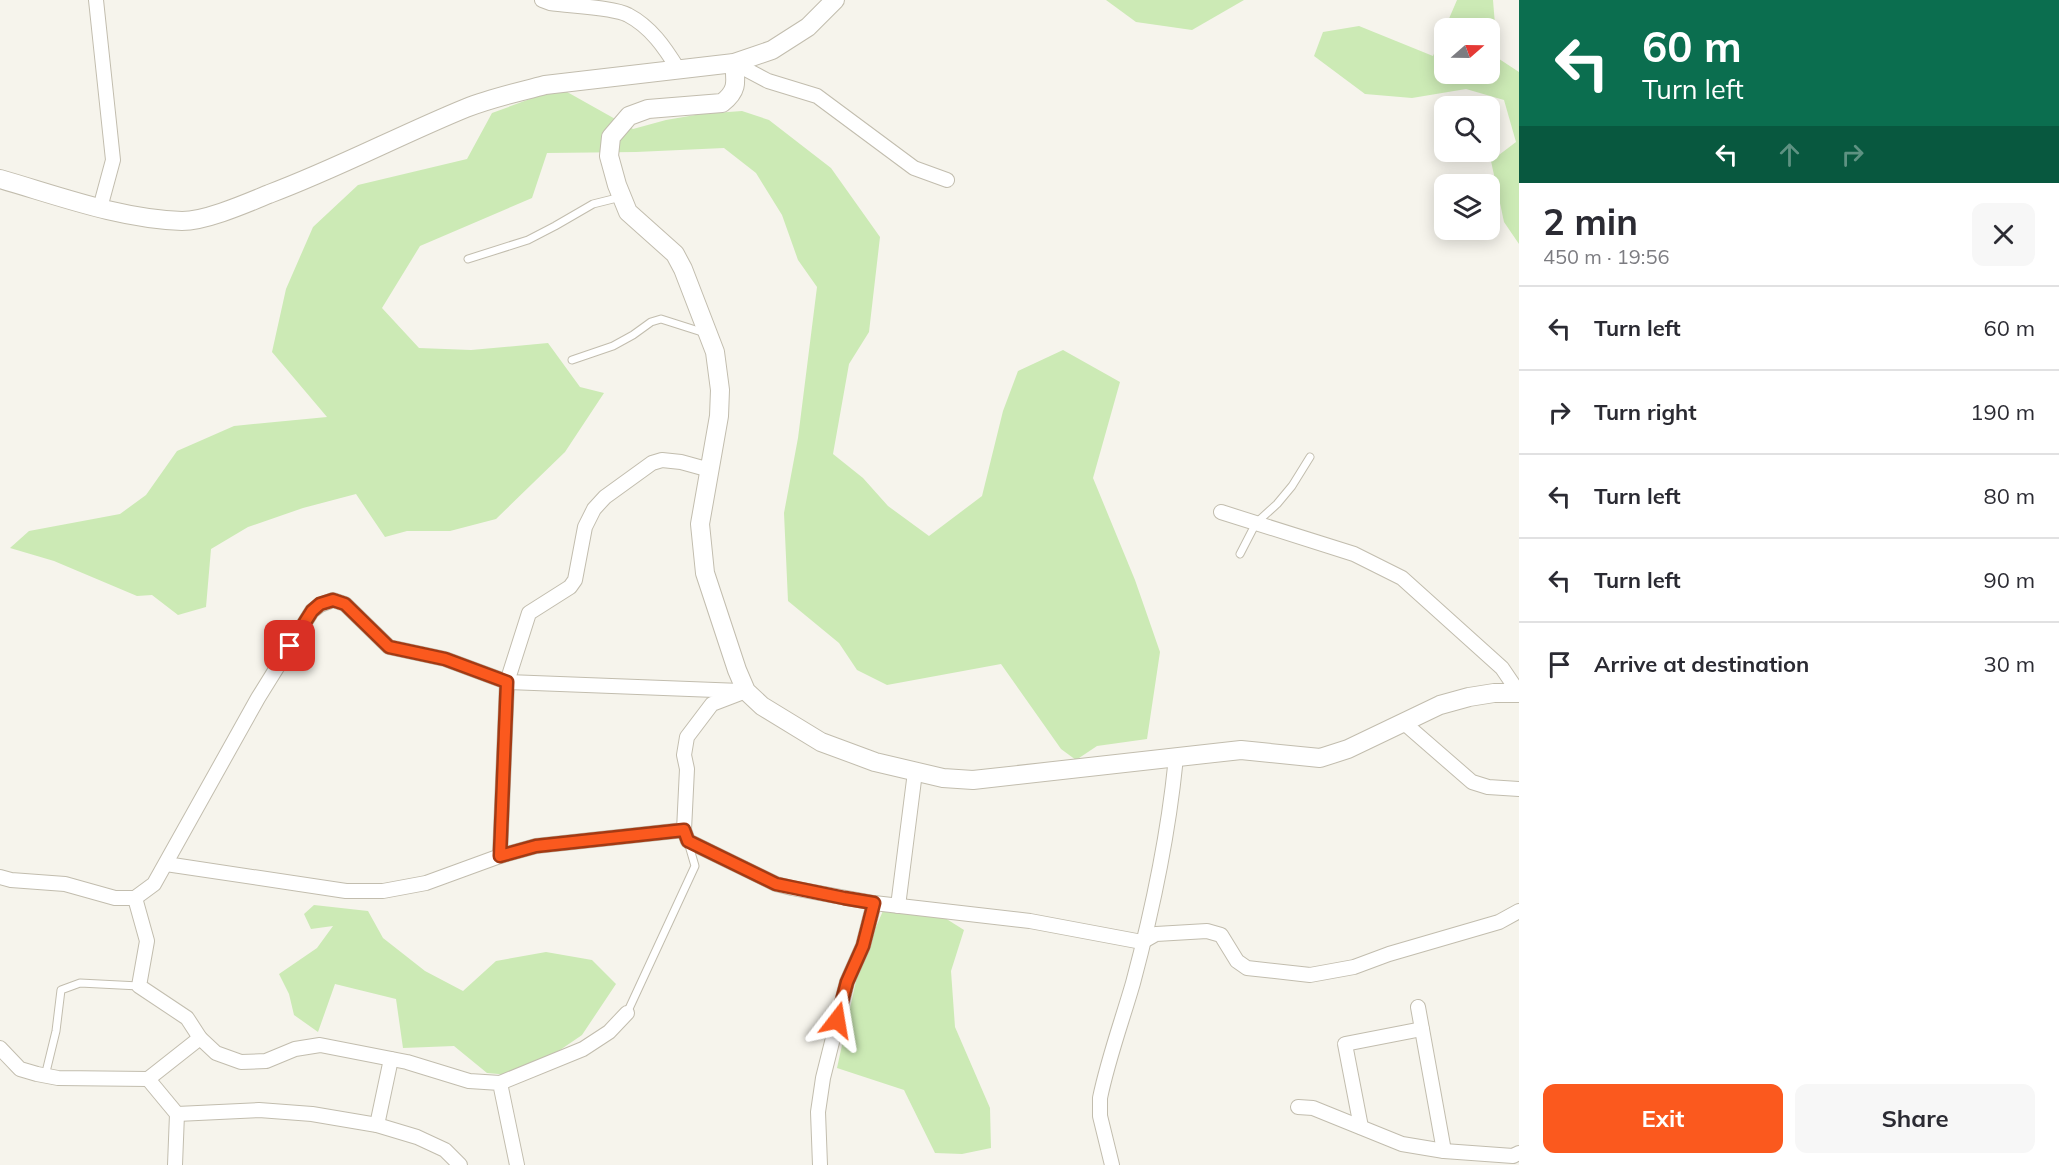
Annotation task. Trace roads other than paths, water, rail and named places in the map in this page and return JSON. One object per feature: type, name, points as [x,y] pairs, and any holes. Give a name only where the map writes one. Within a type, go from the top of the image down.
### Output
[{"type":"street","points":[[96,0],[112,160],[100,208]]},
{"type":"street","points":[[542,0],[628,14],[660,40],[678,69]]},
{"type":"street","points":[[0,179],[100,208],[145,217],[185,221],[223,212],[291,186],[468,107],[545,85],[734,63],[772,50],[808,27],[832,2]]},
{"type":"street","points":[[734,63],[768,81],[817,96],[914,168],[947,180]]},
{"type":"street","points":[[734,63],[736,83],[731,96],[722,103],[648,109],[629,116],[611,137],[609,156],[621,197],[628,212],[675,254],[683,268],[715,352],[720,390],[719,416],[700,524],[705,573],[737,670],[746,691],[762,706],[820,742],[874,762],[943,778],[973,780],[1241,750],[1320,758],[1348,749],[1440,705],[1494,693],[1519,693]]},
{"type":"street","points":[[500,856],[507,682],[529,613],[570,588],[575,580],[585,527],[594,509],[605,497],[652,463],[663,460],[710,470]]},
{"type":"street","points":[[1221,512],[1354,554],[1402,578],[1503,668],[1519,693]]},
{"type":"street","points":[[0,877],[11,880],[65,884],[115,898],[135,898],[154,884],[258,698],[312,611],[320,604],[333,600],[345,604],[389,647],[445,659],[507,682],[746,691]]},
{"type":"street","points":[[686,836],[687,769],[684,755],[687,737],[712,704],[746,691]]},
{"type":"street","points":[[1403,722],[1472,782],[1488,787],[1519,789]]},
{"type":"street","points":[[1112,1165],[1100,1116],[1100,1098],[1133,982],[1155,884],[1176,757]]},
{"type":"street","points":[[898,906],[915,772]]},
{"type":"street","points":[[166,864],[346,891],[383,891],[426,883],[500,856],[536,846],[686,836],[776,884],[874,903],[1030,921],[1142,942],[1156,934],[1207,931],[1221,935],[1237,961],[1247,968],[1310,975],[1354,968],[1389,954],[1499,922],[1519,911]]},
{"type":"street","points":[[135,898],[147,941],[139,986],[187,1018],[200,1038],[216,1053],[241,1062],[266,1060],[295,1049],[320,1045],[407,1062],[469,1081],[500,1083],[583,1049],[609,1032],[627,1013]]},
{"type":"street","points":[[820,1165],[818,1112],[823,1078],[847,982],[863,946],[874,903]]},
{"type":"street","points":[[1418,1007],[1444,1151]]},
{"type":"street","points":[[1361,1127],[1345,1044],[1422,1029]]},
{"type":"street","points":[[0,1048],[20,1069],[45,1076],[148,1079],[200,1038]]},
{"type":"street","points":[[377,1125],[391,1059]]},
{"type":"street","points":[[148,1079],[177,1114],[175,1165]]},
{"type":"street","points":[[500,1083],[518,1165]]},
{"type":"street","points":[[1298,1107],[1314,1108],[1402,1144],[1444,1151],[1512,1155],[1519,1153]]},
{"type":"street","points":[[177,1114],[259,1110],[312,1114],[377,1125],[417,1137],[446,1150],[460,1165]]},
{"type":"lane","points":[[468,259],[528,240],[593,204],[621,197]]},
{"type":"lane","points":[[572,360],[614,346],[651,322],[661,319],[708,333]]},
{"type":"lane","points":[[1240,554],[1256,523],[1277,504],[1292,486],[1310,457]]},
{"type":"lane","points":[[627,1013],[695,866],[686,836]]},
{"type":"lane","points":[[45,1076],[56,1031],[61,990],[80,983],[139,986]]}]
